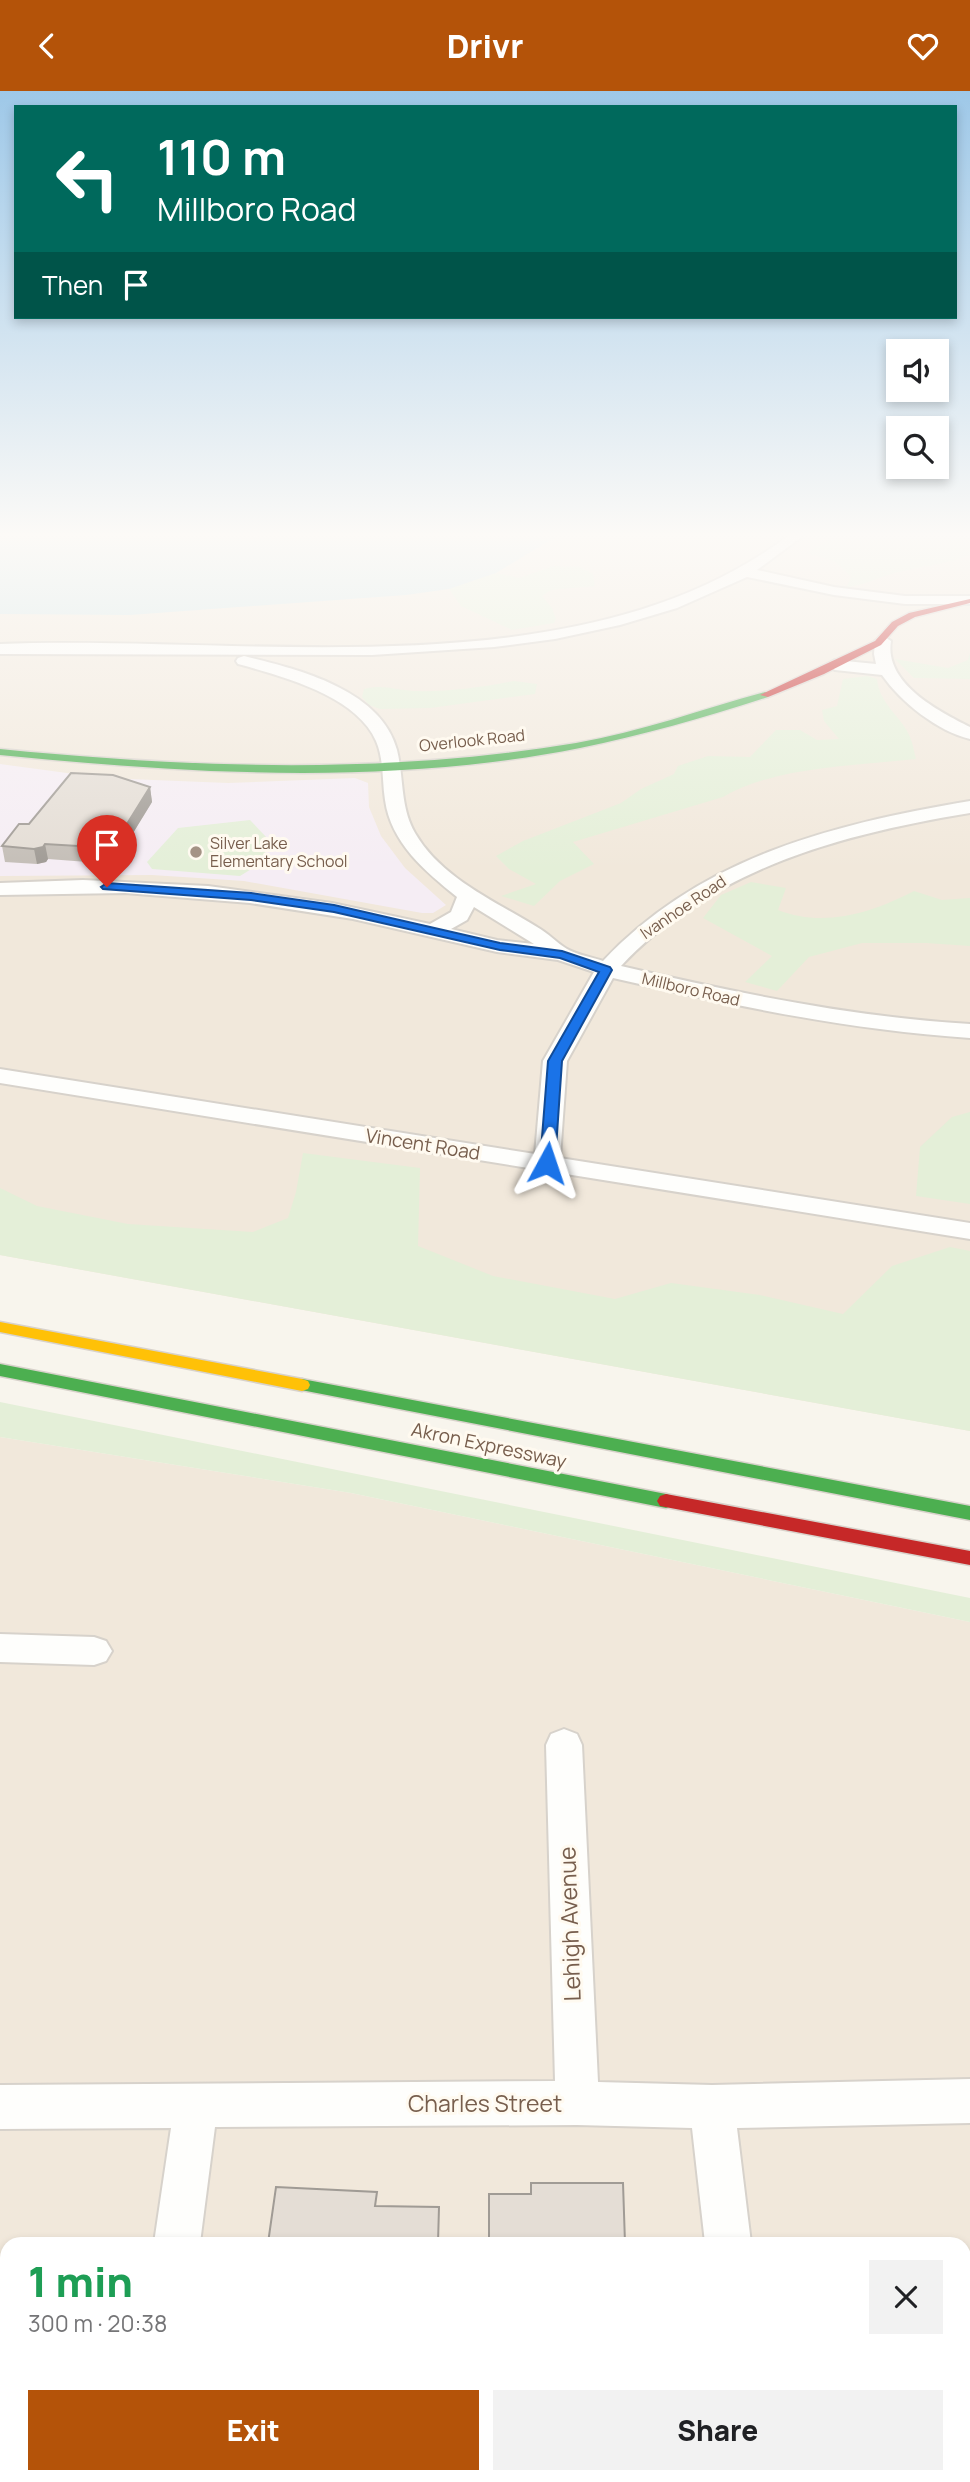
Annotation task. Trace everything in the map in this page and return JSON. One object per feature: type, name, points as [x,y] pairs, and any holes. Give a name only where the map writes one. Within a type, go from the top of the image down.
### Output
[{"type":"main road","name":"Overlook Road","points":[[0,753],[84,763],[181,769],[282,770],[389,766],[532,751],[675,723],[749,701],[869,648]]},
{"type":"main road","name":"Akron Expressway","points":[[0,1327],[970,1513]]},
{"type":"main road","name":"Akron Expressway","points":[[0,1370],[617,1492],[970,1558]]},
{"type":"street","points":[[0,649],[52,648]]},
{"type":"street","points":[[138,648],[218,652],[428,648]]},
{"type":"street","points":[[883,648],[882,659],[887,671],[923,707],[970,734]]},
{"type":"street","points":[[277,670],[296,651]]},
{"type":"street","points":[[218,652],[277,670],[327,690],[363,713],[386,742],[397,813],[412,842],[434,868],[468,895],[533,933],[562,955]]},
{"type":"street","points":[[835,664],[887,671]]},
{"type":"street","name":"Ivanhoe Road","points":[[547,1163],[555,1061],[606,970],[636,938],[673,910],[755,862],[841,833],[892,820],[970,807]]},
{"type":"street","name":"Millboro Road","points":[[0,889],[140,887],[251,896],[334,909],[500,946],[562,955],[606,970],[800,1012],[868,1022],[970,1031]]},
{"type":"street","points":[[435,930],[460,916],[468,895]]},
{"type":"street","name":"Vincent Road","points":[[0,1076],[970,1231]]},
{"type":"street","points":[[0,1647],[94,1651]]},
{"type":"street","name":"Lehigh Avenue","points":[[564,1745],[577,2103]]},
{"type":"street","name":"Charles Street","points":[[0,2107],[577,2103],[712,2107],[836,2102],[970,2101]]},
{"type":"street","points":[[178,2237],[196,2106]]},
{"type":"street","points":[[712,2107],[727,2237]]},
{"type":"shaded area","points":[[0,648],[970,648],[970,1431],[0,1255]]},
{"type":"shaded area","name":"Silver Lake Elementary School","points":[[0,764],[104,778],[228,783],[355,778],[368,783],[369,807],[381,836],[405,868],[446,905],[433,913],[422,913],[244,881],[152,875],[0,876]]},
{"type":"shaded area","points":[[0,1437],[351,1493],[970,1622],[970,2237],[0,2237]]},
{"type":"green space","points":[[970,653],[970,679],[914,678],[895,659],[948,668],[968,660]]},
{"type":"green space","points":[[867,676],[877,679],[882,696],[910,737],[916,759],[817,769],[767,779],[723,797],[573,842],[594,864],[560,881],[534,906],[501,896],[536,884],[509,869],[496,856],[523,841],[621,803],[641,789],[674,774],[678,766],[708,756],[750,757],[776,730],[800,730],[817,740],[839,739],[824,721],[822,710],[837,706],[843,679]]},
{"type":"green space","points":[[514,681],[537,684],[535,694],[430,708],[380,709],[369,705],[362,697],[364,689],[371,688],[439,691]]},
{"type":"green space","points":[[250,820],[269,840],[269,848],[253,868],[240,876],[152,869],[147,862],[178,828]]},
{"type":"green space","points":[[751,882],[786,888],[778,910],[812,918],[830,918],[864,911],[914,891],[942,900],[970,898],[970,946],[862,943],[809,957],[777,991],[745,982],[772,956],[703,918],[721,895]]},
{"type":"green space","points":[[970,1112],[970,1204],[916,1196],[920,1147],[952,1117]]},
{"type":"green space","points":[[303,1153],[420,1168],[418,1246],[493,1276],[615,1299],[671,1283],[760,1295],[843,1314],[892,1266],[950,1247],[970,1251],[970,1431],[0,1255],[0,1188],[37,1206],[128,1224],[253,1232],[288,1218]]},
{"type":"green space","points":[[0,1402],[970,1598],[970,1622],[351,1493],[0,1437]]},
{"type":"building","points":[[71,773],[113,775],[150,787],[112,848],[45,844],[34,849],[2,846],[19,824],[29,824]]},
{"type":"building","points":[[531,2183],[623,2183],[625,2237],[489,2237],[489,2194],[531,2194]]},
{"type":"building","points":[[276,2187],[377,2192],[375,2206],[439,2207],[438,2237],[269,2237]]},
{"type":"traffic: fast","points":[[0,752],[192,768],[386,768],[483,760],[578,746],[672,724],[765,695]]},
{"type":"traffic: fast","points":[[0,1370],[666,1501]]},
{"type":"traffic: fast","points":[[302,1385],[970,1513]]},
{"type":"traffic: slow","points":[[0,1327],[302,1385]]},
{"type":"traffic: jam","points":[[765,695],[821,672],[869,648]]},
{"type":"traffic: jam","points":[[666,1501],[970,1558]]},
{"type":"place","name":"Silver Lake Elementary School","points":[[196,852]]},
{"type":"route","points":[[107,887],[154,888],[292,902],[376,917],[500,946],[562,955],[606,970],[555,1061],[547,1163]]}]
